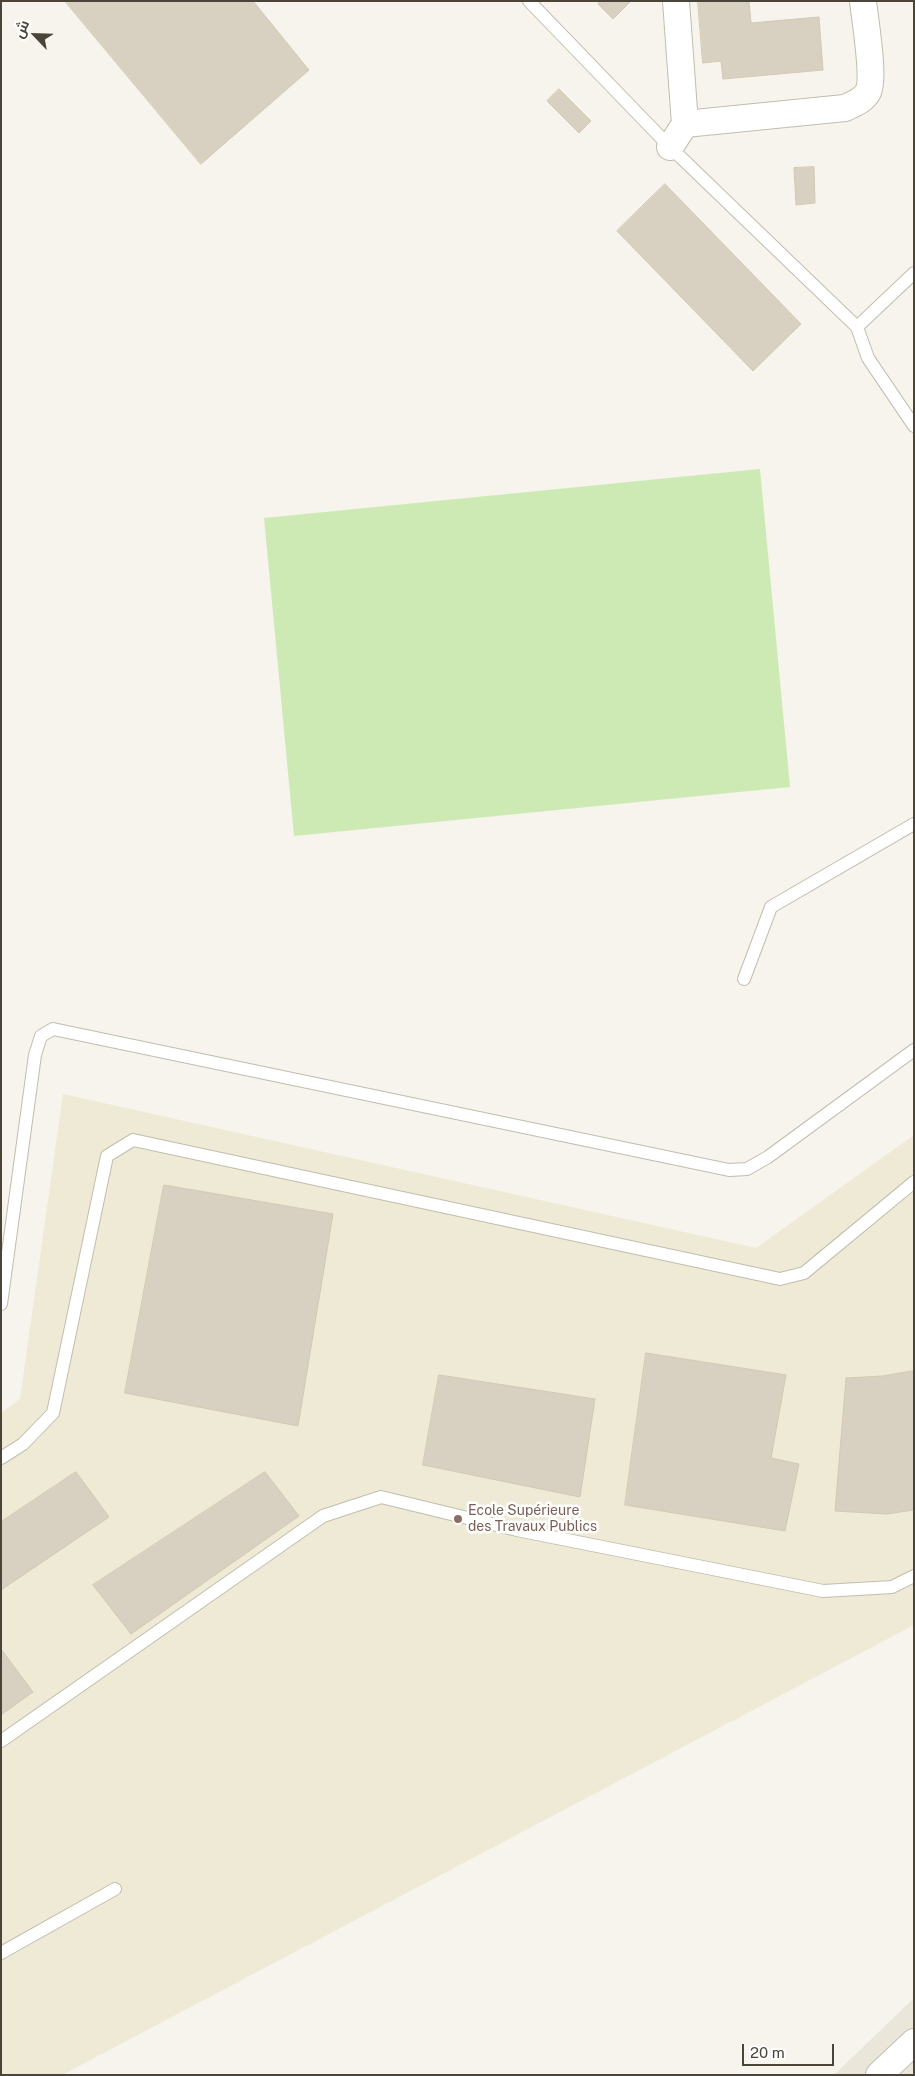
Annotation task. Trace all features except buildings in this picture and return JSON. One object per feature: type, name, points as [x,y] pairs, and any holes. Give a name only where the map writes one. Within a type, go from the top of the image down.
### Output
[{"type":"street","points":[[670,147],[685,124],[676,1]]},
{"type":"street","points":[[685,124],[845,108],[858,102],[868,92],[870,78],[863,1]]},
{"type":"street","points":[[879,2075],[914,2042]]},
{"type":"lane","points":[[529,1],[670,147],[857,327],[868,358],[914,426]]},
{"type":"lane","points":[[857,327],[914,273]]},
{"type":"lane","points":[[744,979],[771,908],[914,824]]},
{"type":"lane","points":[[1,1304],[35,1055],[41,1036],[52,1028],[729,1170],[747,1169],[768,1157],[914,1050]]},
{"type":"lane","points":[[1,1458],[23,1444],[53,1412],[107,1156],[133,1140],[780,1279],[804,1273],[914,1182]]},
{"type":"lane","points":[[1,1741],[323,1516],[381,1496],[517,1530],[823,1591],[892,1587],[914,1576]]},
{"type":"lane","points":[[1,1953],[115,1889]]},
{"type":"shaded area","name":"Ecole Supérieure des Travaux Publics","points":[[63,1094],[756,1248],[914,1135],[914,1625],[62,2075],[1,2075],[1,1413],[20,1399]]},
{"type":"shaded area","points":[[914,1998],[914,2075],[834,2075]]},
{"type":"green space","points":[[760,469],[790,787],[294,836],[264,518]]},
{"type":"place","name":"Ecole Supérieure des Travaux Publics","points":[[458,1519]]}]
